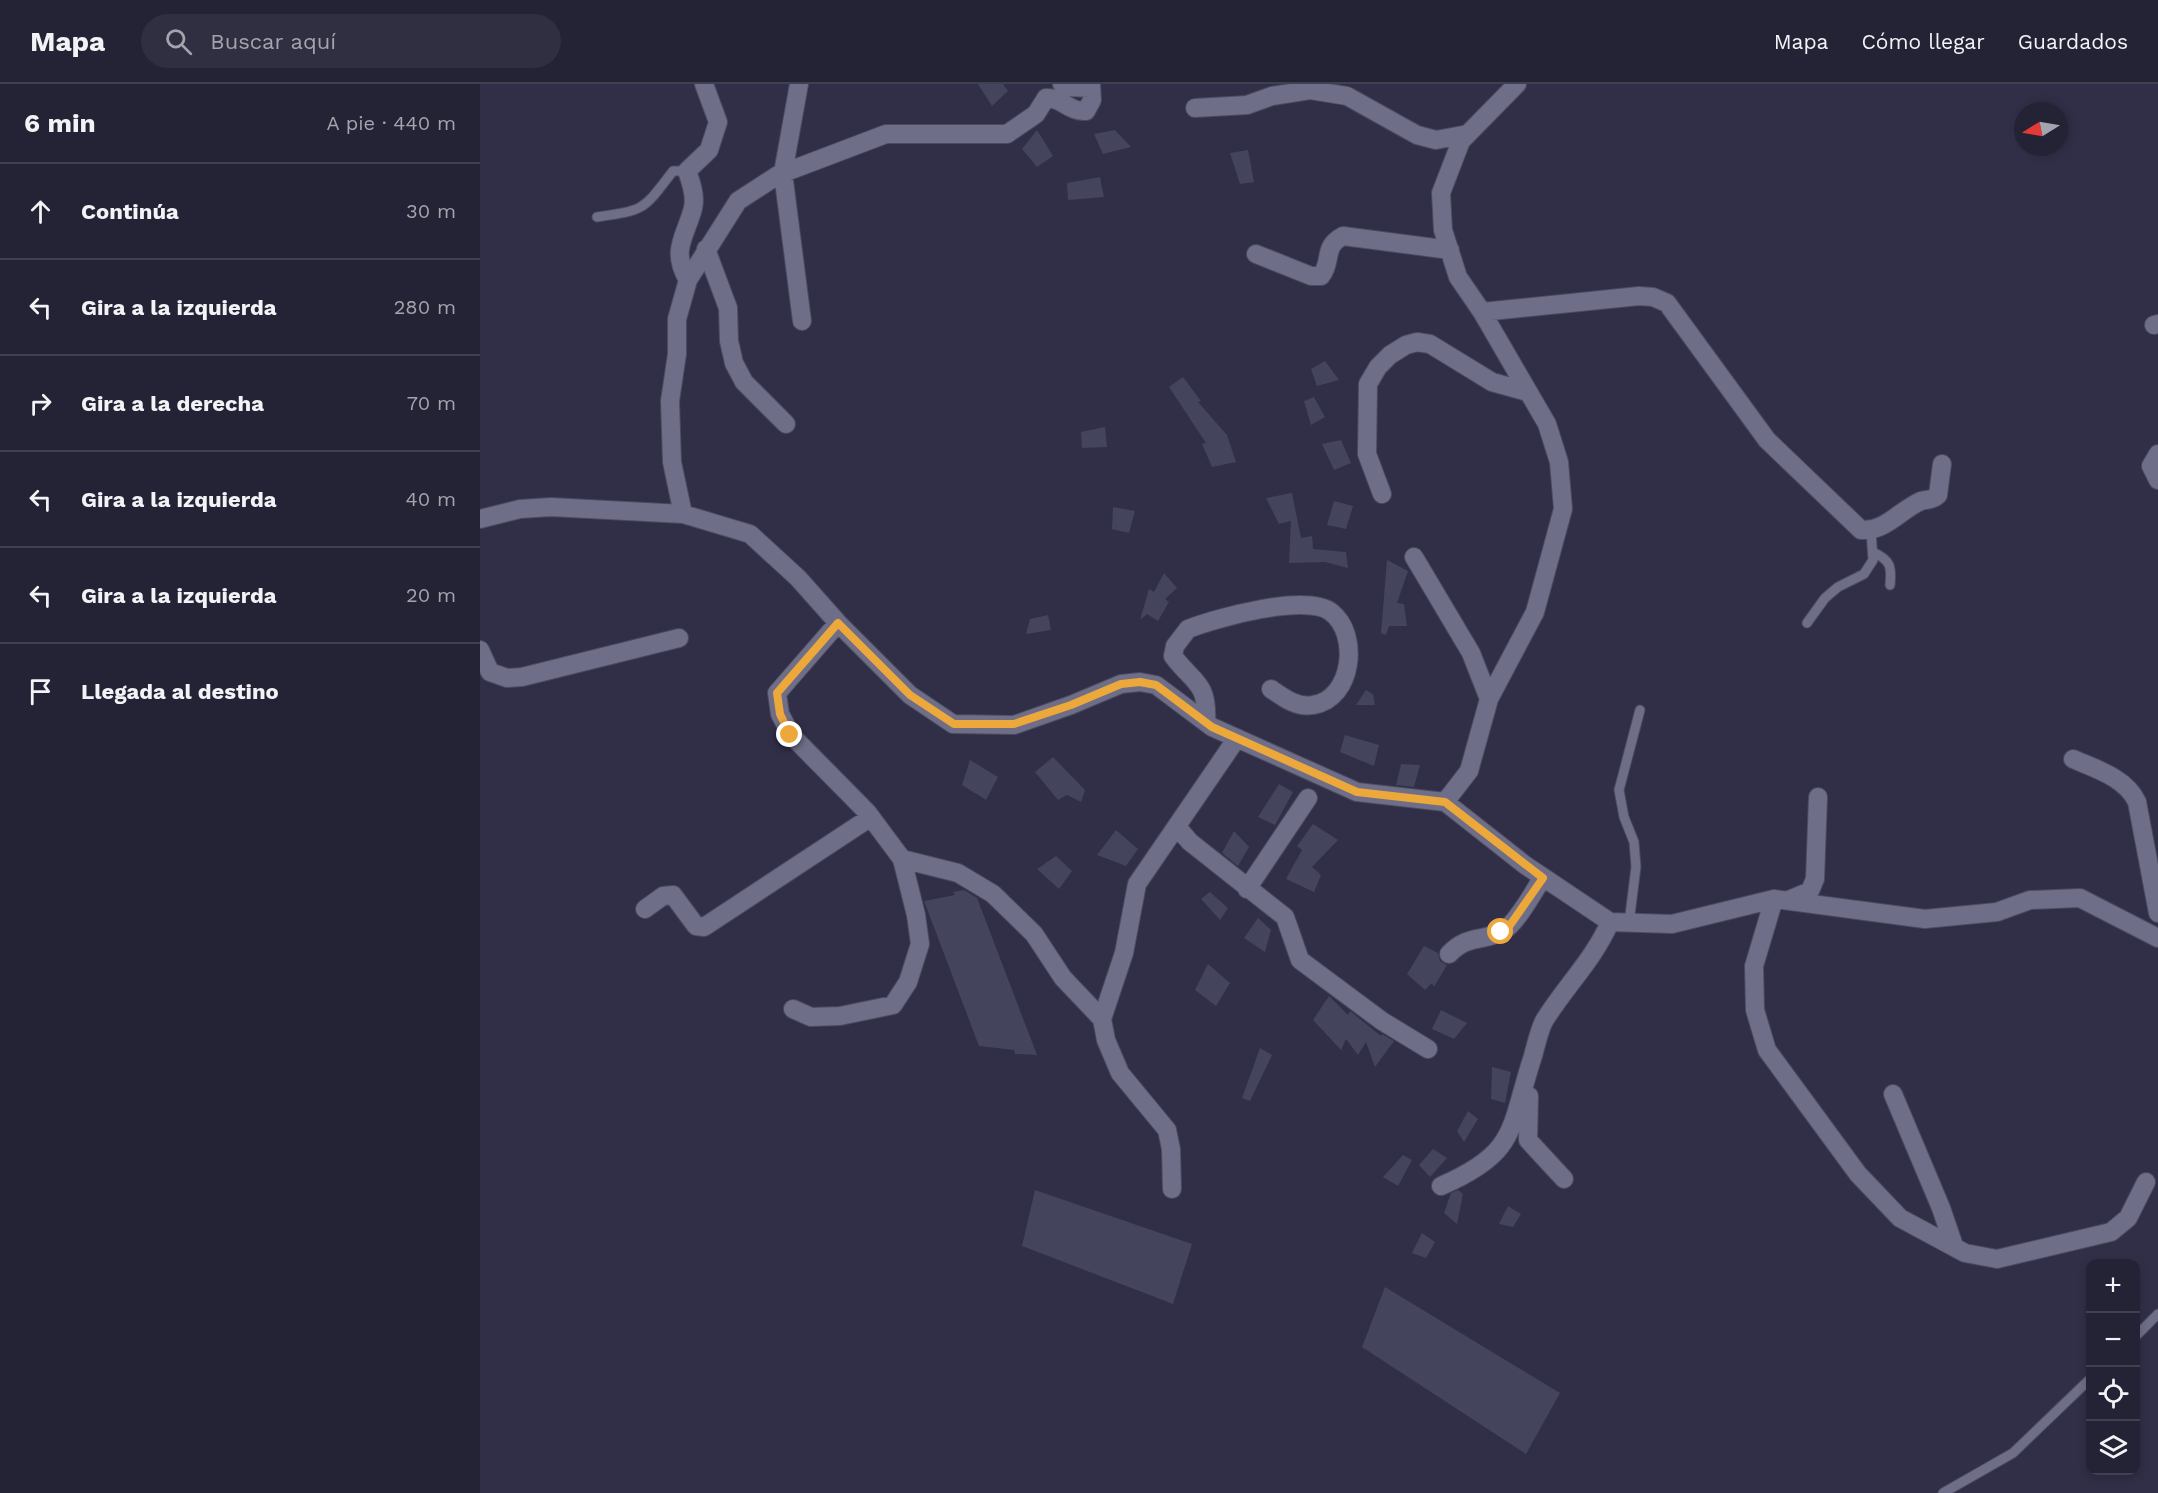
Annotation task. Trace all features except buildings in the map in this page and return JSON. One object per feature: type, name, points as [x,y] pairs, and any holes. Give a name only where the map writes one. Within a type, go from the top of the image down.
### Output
[{"type":"street","points":[[688,280],[681,268],[680,245],[693,207],[692,184],[687,171],[709,150],[718,122],[705,84]]},
{"type":"street","points":[[799,84],[783,173],[802,321]]},
{"type":"street","points":[[683,514],[672,462],[670,401],[677,354],[676,319],[688,280],[738,201],[783,173],[886,134],[933,132],[1007,134],[1036,114],[1046,98],[1053,98],[1073,112],[1086,111],[1092,100],[1091,86],[1068,87],[1062,84]]},
{"type":"street","points":[[1445,802],[1469,771],[1489,699],[1535,612],[1563,509],[1559,462],[1547,424],[1482,312],[1458,277],[1443,230],[1441,193],[1461,141],[1517,84]]},
{"type":"street","points":[[1195,108],[1246,105],[1272,96],[1310,90],[1347,96],[1417,135],[1436,140],[1468,134]]},
{"type":"street","points":[[1256,254],[1311,276],[1321,276],[1329,250],[1334,241],[1343,236],[1450,249]]},
{"type":"street","points":[[706,249],[728,308],[729,341],[734,363],[744,382],[786,424]]},
{"type":"street","points":[[1482,312],[1639,296],[1653,297],[1666,303],[1767,440],[1861,530],[1871,531],[1922,500],[1934,500],[1938,495],[1942,464]]},
{"type":"street","points":[[1382,494],[1367,454],[1368,384],[1377,367],[1390,355],[1406,345],[1417,342],[1430,344],[1492,382],[1528,392]]},
{"type":"street","points":[[2158,454],[2151,466],[2158,480]]},
{"type":"street","points":[[480,519],[520,509],[551,507],[683,514],[750,534],[798,578],[838,623],[910,695],[954,724],[1014,724],[1071,705],[1121,684],[1140,682],[1156,685],[1206,722],[1357,792],[1445,802],[1543,878],[1610,922],[1672,924],[1781,900],[1810,891],[1815,879],[1818,797]]},
{"type":"street","points":[[1414,557],[1471,652],[1489,699]]},
{"type":"street","points":[[1206,722],[1207,705],[1203,687],[1173,656],[1175,646],[1188,629],[1202,623],[1299,604],[1308,603],[1331,612],[1348,638],[1350,666],[1336,691],[1323,702],[1313,705],[1294,703],[1271,690]]},
{"type":"street","points":[[793,1009],[811,1017],[840,1016],[893,1005],[908,982],[920,944],[916,915],[902,859],[871,817],[790,735],[780,714],[777,693],[838,623]]},
{"type":"street","points":[[480,650],[490,672],[507,678],[522,677],[679,638]]},
{"type":"street","points":[[1172,1189],[1171,1149],[1167,1130],[1120,1073],[1106,1040],[1102,1019],[1124,953],[1137,884],[1237,738]]},
{"type":"street","points":[[2073,759],[2106,773],[2133,792],[2137,802],[2158,913]]},
{"type":"street","points":[[1247,889],[1308,798]]},
{"type":"street","points":[[645,909],[663,896],[673,895],[696,926],[704,927],[871,817]]},
{"type":"street","points":[[1177,827],[1190,842],[1285,917],[1300,960],[1390,1026],[1428,1049]]},
{"type":"street","points":[[902,859],[958,873],[993,894],[1034,934],[1063,978],[1102,1019]]},
{"type":"street","points":[[1449,954],[1474,937],[1485,937],[1508,928],[1543,878]]},
{"type":"street","points":[[1781,900],[1925,919],[1997,912],[2030,900],[2080,898],[2158,938]]},
{"type":"street","points":[[1781,900],[1754,966],[1755,1010],[1767,1050],[1858,1174],[1900,1218],[1965,1253],[1997,1259],[2111,1232],[2128,1218],[2146,1182]]},
{"type":"street","points":[[1441,1186],[1470,1173],[1498,1153],[1511,1132],[1543,1023],[1600,944],[1610,922]]},
{"type":"street","points":[[1531,1061],[1528,1140],[1564,1179]]},
{"type":"street","points":[[1893,1094],[1941,1208],[1954,1246]]},
{"type":"lane","points":[[597,217],[636,211],[649,203],[673,171],[687,171]]},
{"type":"lane","points":[[1807,623],[1825,598],[1838,587],[1864,574],[1873,560],[1871,531]]},
{"type":"lane","points":[[1873,552],[1886,559],[1892,568],[1890,585]]},
{"type":"lane","points":[[1629,923],[1636,867],[1635,850],[1619,790],[1640,710]]},
{"type":"lane","points":[[2140,1332],[2158,1314]]},
{"type":"lane","points":[[1943,1493],[2013,1453],[2086,1384]]},
{"type":"route","points":[[790,735],[780,714],[777,693],[838,623],[910,695],[954,724],[1014,724],[1071,705],[1121,684],[1140,682],[1156,685],[1212,727],[1268,750],[1357,792],[1445,802],[1543,878],[1508,928],[1501,932]]}]
